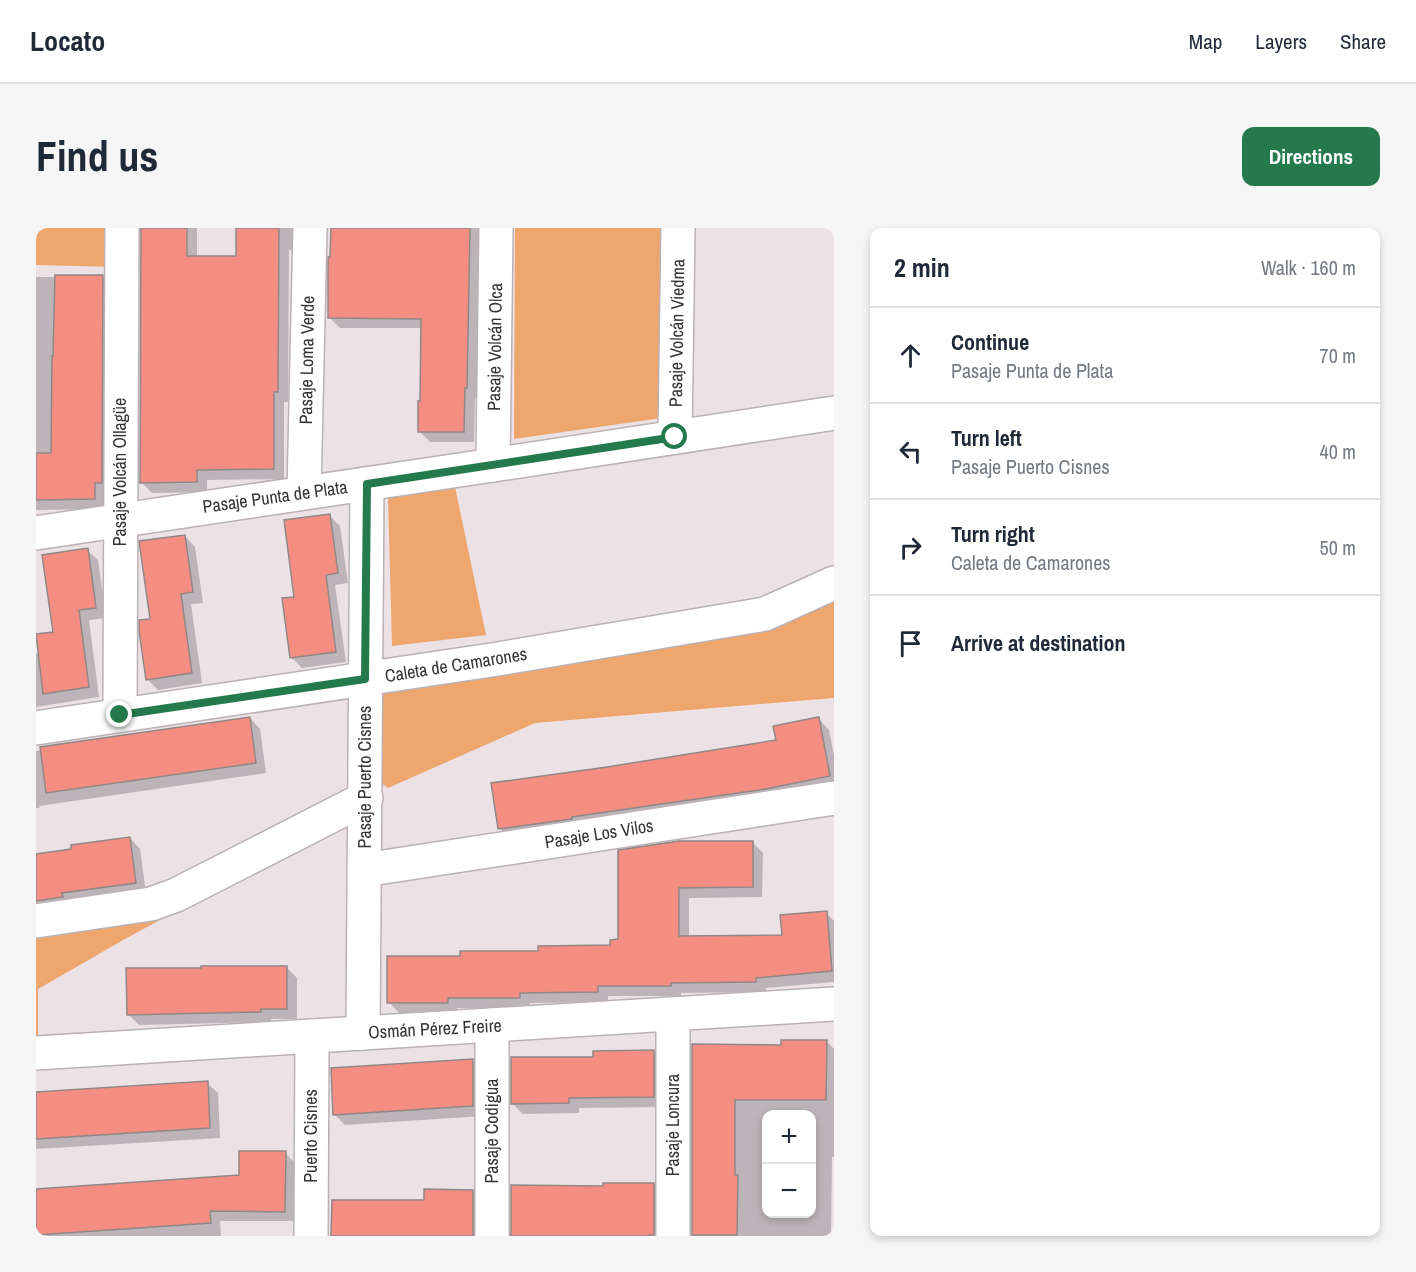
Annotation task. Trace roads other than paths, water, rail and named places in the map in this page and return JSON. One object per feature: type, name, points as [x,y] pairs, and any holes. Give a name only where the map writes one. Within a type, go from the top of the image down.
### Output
[{"type":"street","name":"Pasaje Volcán Ollagüe","points":[[120,715],[122,228]]},
{"type":"street","name":"Pasaje Loma Verde","points":[[304,492],[310,228]]},
{"type":"street","name":"Pasaje Volcán Olca","points":[[493,465],[496,228]]},
{"type":"street","name":"Pasaje Volcán Viedma","points":[[675,437],[678,228]]},
{"type":"street","name":"Pasaje Punta de Plata","points":[[36,532],[834,412]]},
{"type":"street","name":"Pasaje Puerto Cisnes","points":[[363,1033],[367,484]]},
{"type":"street","name":"Caleta de Camarones","points":[[36,728],[510,657],[765,614],[834,583]]},
{"type":"street","points":[[36,921],[151,904],[176,896],[366,798]]},
{"type":"street","name":"Pasaje Los Vilos","points":[[364,870],[834,798]]},
{"type":"street","name":"Osmán Pérez Freire","points":[[36,1053],[834,1004]]},
{"type":"street","name":"Pasaje Loncura","points":[[673,1014],[673,1236]]},
{"type":"street","name":"Pasaje Codigua","points":[[492,1025],[492,1236]]},
{"type":"street","name":"Puerto Cisnes","points":[[310,1236],[312,1036]]}]
